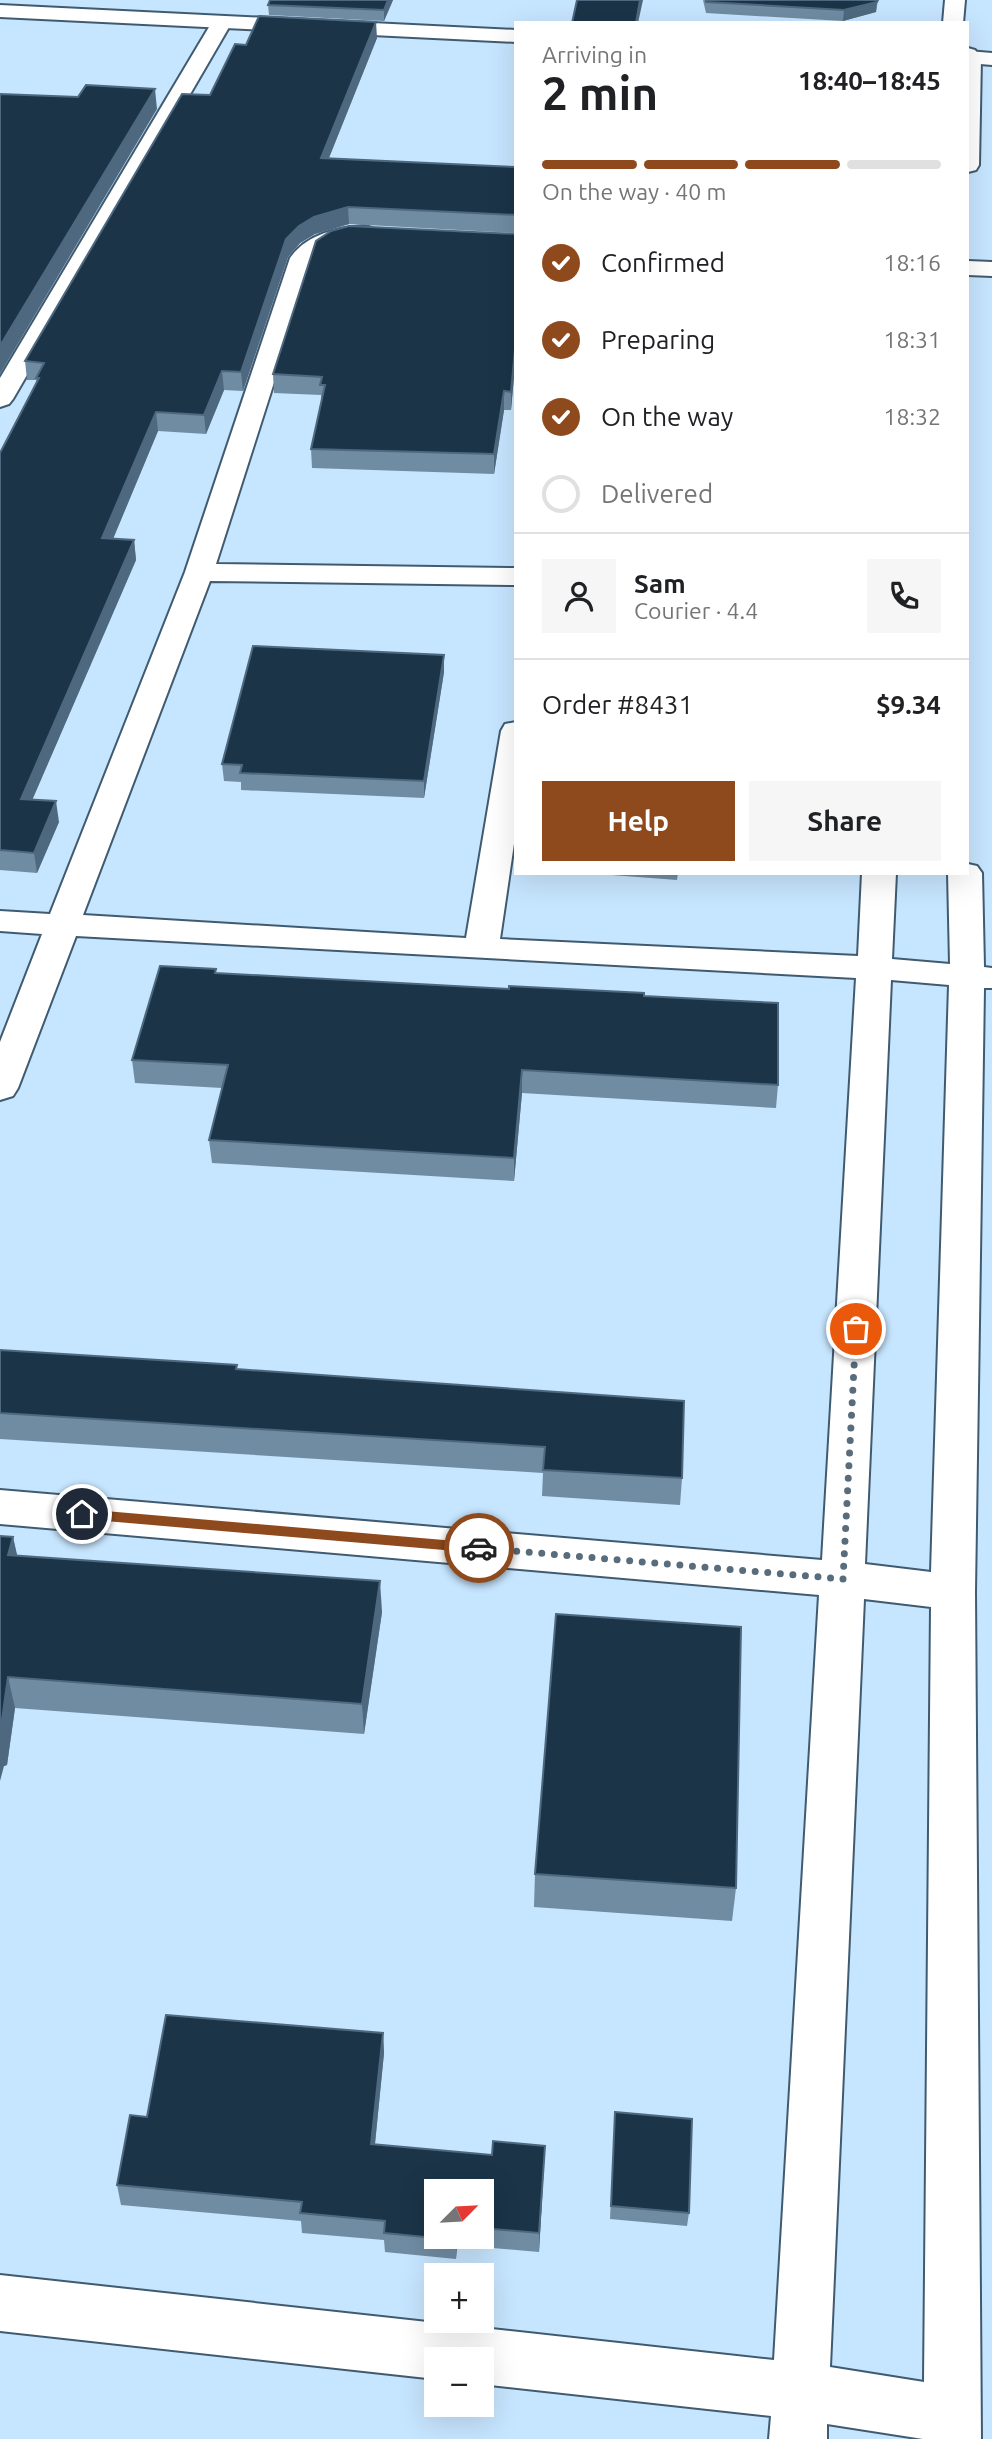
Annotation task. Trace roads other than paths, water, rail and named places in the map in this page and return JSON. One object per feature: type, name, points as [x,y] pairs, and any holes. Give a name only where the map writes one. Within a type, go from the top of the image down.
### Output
[{"type":"street","points":[[953,21],[955,0]]},
{"type":"street","points":[[0,11],[514,36]]},
{"type":"street","points":[[0,399],[222,22]]},
{"type":"street","points":[[969,150],[975,57]]},
{"type":"street","points":[[0,1088],[199,572],[302,258],[312,246],[329,238],[364,233],[392,234]]},
{"type":"street","points":[[969,268],[992,269]]},
{"type":"street","points":[[199,572],[514,577]]},
{"type":"street","points":[[481,949],[514,743]]},
{"type":"street","points":[[799,2415],[879,875]]},
{"type":"street","points":[[0,2303],[799,2415],[952,2427],[953,1592],[979,977],[965,875]]},
{"type":"street","points":[[0,921],[481,949],[875,968],[979,977]]},
{"type":"street","points":[[0,1507],[843,1579],[953,1592]]}]
